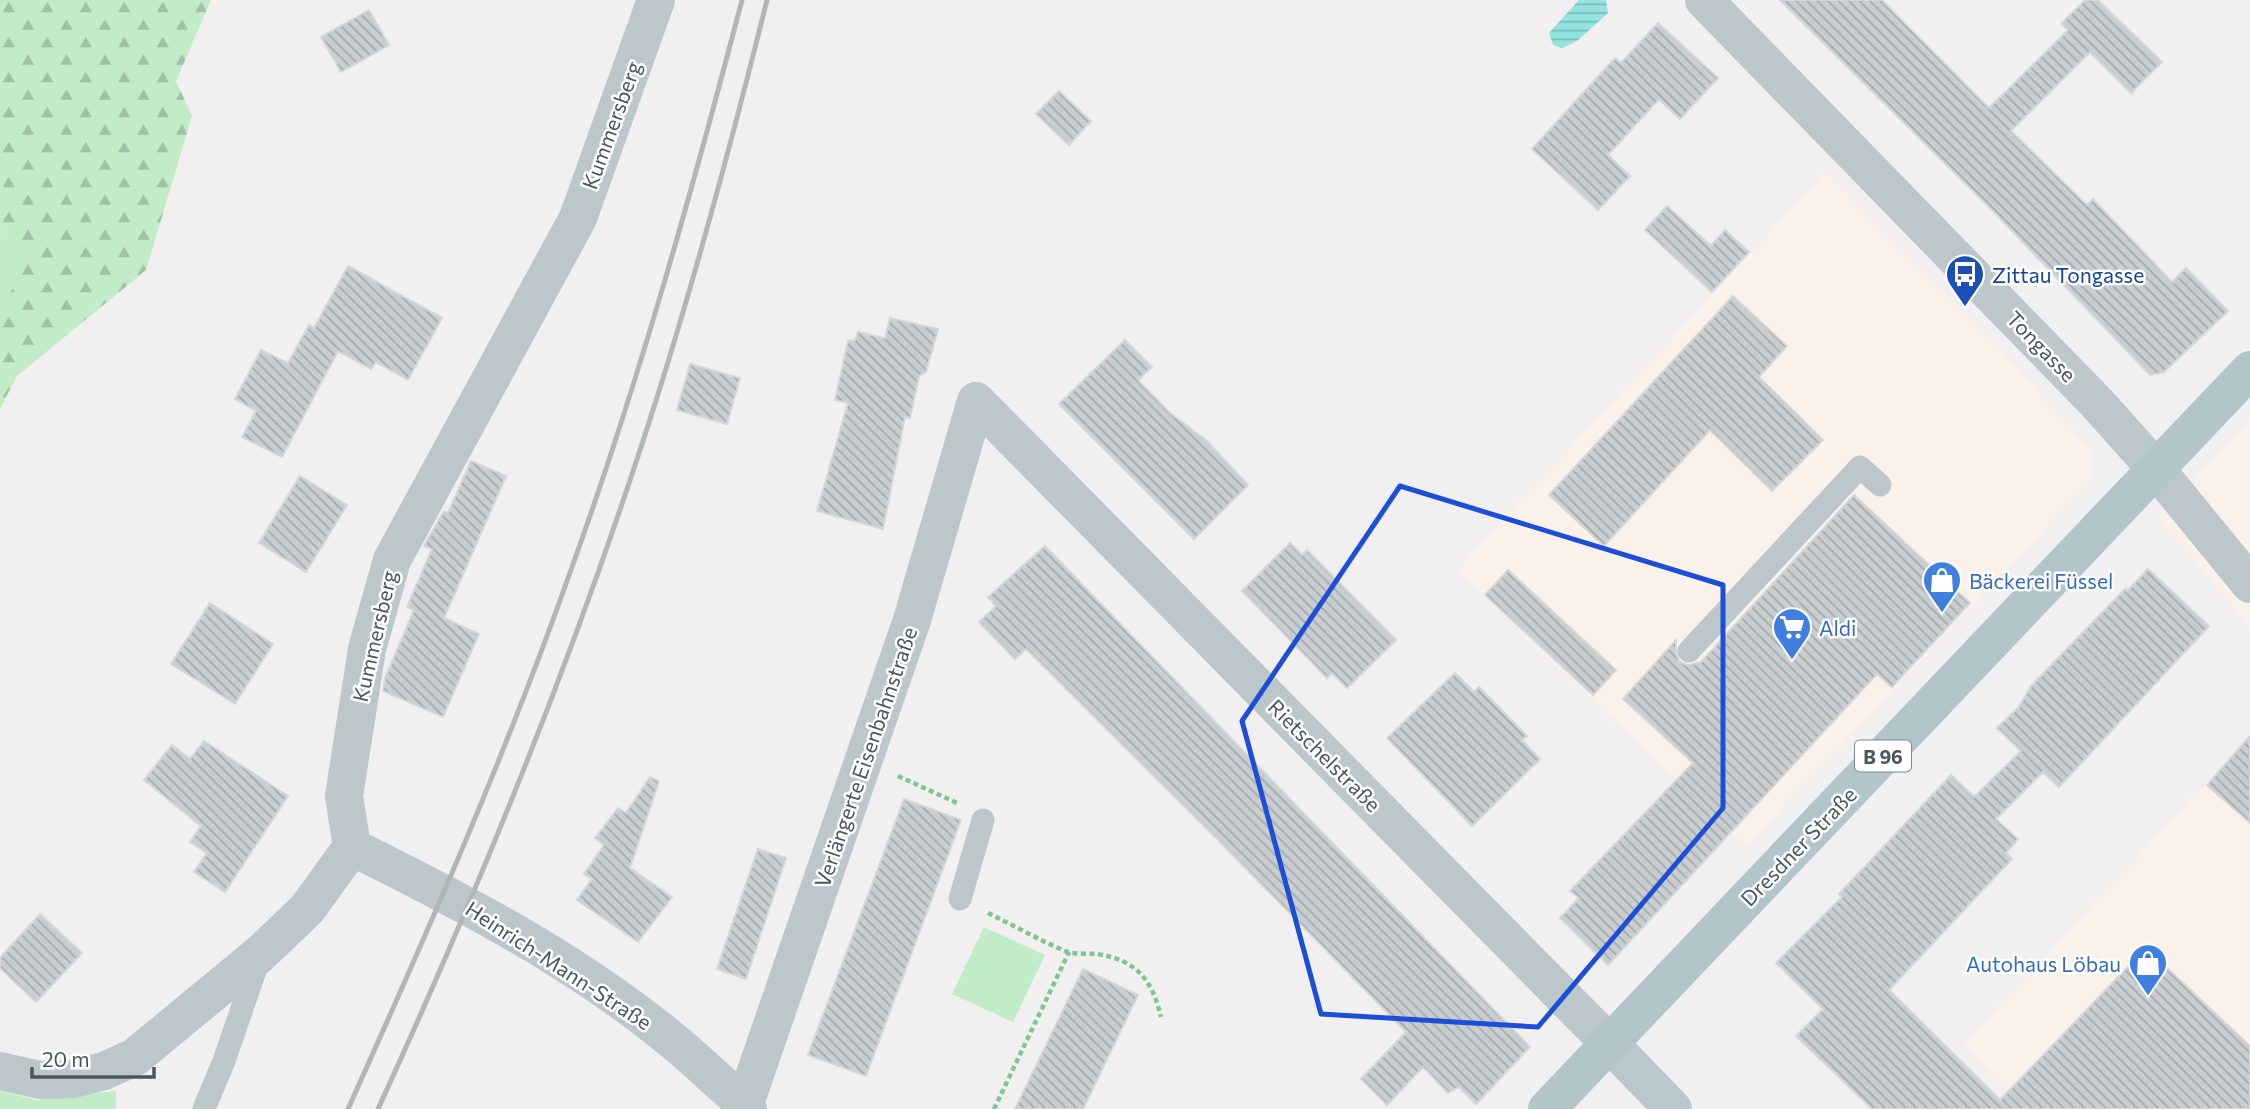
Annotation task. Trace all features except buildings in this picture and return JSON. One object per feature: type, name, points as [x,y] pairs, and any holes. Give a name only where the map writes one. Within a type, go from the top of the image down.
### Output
[{"type":"main road","name":"Dresdner Straße","points":[[1548,1109],[2250,370]]},
{"type":"main road","name":"Rietschelstraße","points":[[1610,1044],[1673,1109]]},
{"type":"street","name":"Kummersberg","points":[[352,847],[344,796],[367,649],[391,560],[578,218],[656,0]]},
{"type":"street","name":"Tongasse","points":[[1704,0],[2028,330],[2156,468],[2250,584]]},
{"type":"street","name":"Rietschelstraße","points":[[976,401],[1610,1044]]},
{"type":"street","name":"Verlängerte Eisenbahnstraße","points":[[745,1108],[912,620],[976,401]]},
{"type":"street","points":[[0,1071],[40,1080],[73,1079],[104,1071],[135,1057],[261,953],[307,909],[352,847]]},
{"type":"street","name":"Heinrich-Mann-Straße","points":[[352,847],[489,915],[587,978],[656,1027],[745,1108]]},
{"type":"lane","points":[[1689,651],[1860,467],[1880,485]]},
{"type":"lane","points":[[960,899],[983,820]]},
{"type":"lane","points":[[204,1109],[224,1061],[261,953]]},
{"type":"path","points":[[894,775],[969,808],[983,820]]},
{"type":"path","points":[[960,899],[1069,952],[1098,954],[1123,961],[1143,973],[1156,996],[1161,1017]]},
{"type":"path","points":[[994,1109],[1069,952]]},
{"type":"highlighted area","points":[[1400,486],[1723,585],[1723,808],[1538,1027],[1321,1014],[1242,721]]},
{"type":"shaded area","points":[[1826,172],[2002,352],[2091,451],[2092,479],[1746,846],[1457,570]]},
{"type":"shaded area","points":[[2250,421],[2250,627],[2158,518]]},
{"type":"shaded area","points":[[2250,735],[2250,1109],[2026,1109],[1964,1045]]},
{"type":"green space","points":[[0,0],[211,0],[176,81],[192,116],[146,270],[17,376],[0,409],[0,314],[29,255],[0,230]]},
{"type":"green space","points":[[0,230],[30,255],[0,327]]},
{"type":"green space","points":[[984,927],[1045,955],[1013,1022],[952,994]]},
{"type":"green space","points":[[0,1091],[36,1100],[116,1091],[116,1109],[0,1109]]},
{"type":"water","points":[[1579,0],[1606,0],[1608,13],[1577,41],[1562,48],[1553,45],[1549,33]]},
{"type":"railway","points":[[348,1109],[494,773],[572,567],[620,427],[663,285],[742,0]]},
{"type":"railway","points":[[378,1109],[485,864],[552,696],[614,528],[693,279],[767,0]]},
{"type":"place","name":"Zittau Tongasse","points":[[1965,308]]},
{"type":"place","name":"Bäckerei Füssel","points":[[1942,614]]},
{"type":"place","name":"Aldi","points":[[1792,661]]},
{"type":"place","name":"Autohaus Löbau","points":[[2148,997]]}]
